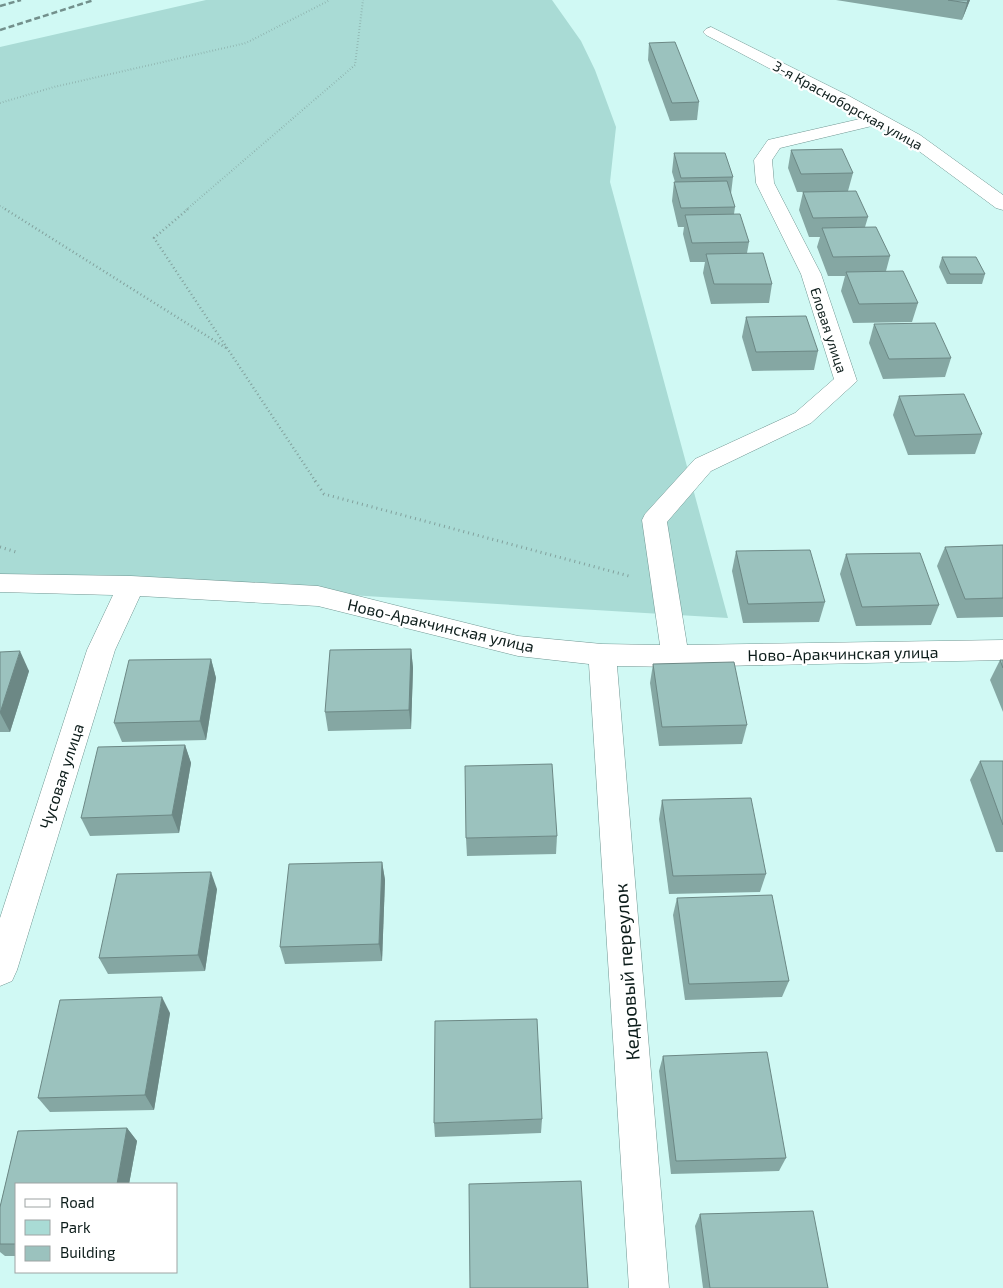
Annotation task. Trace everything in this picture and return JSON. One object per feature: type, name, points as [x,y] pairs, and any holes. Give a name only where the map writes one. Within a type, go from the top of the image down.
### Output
[{"type":"street","name":"3-я Красноборская улица","points":[[711,32],[880,119],[914,139],[953,165],[1003,204]]},
{"type":"street","name":"Еловая улица","points":[[675,656],[654,520],[703,466],[803,418],[846,381],[811,274],[765,183],[763,160],[774,144],[880,119]]},
{"type":"street","name":"Ново-Аракчинская улица","points":[[0,583],[131,586],[318,596],[518,646],[602,655],[675,656],[1003,650]]},
{"type":"street","name":"Чусовая улица","points":[[0,970],[102,650],[131,586]]},
{"type":"street","name":"Кедровый переулок","points":[[602,655],[650,1288]]},
{"type":"path","points":[[0,103],[54,87],[246,43],[330,0]]},
{"type":"path","points":[[363,0],[355,65],[154,238],[324,494],[664,585]]},
{"type":"path","points":[[0,206],[227,348]]},
{"type":"green space","points":[[206,0],[552,0],[581,41],[595,70],[616,127],[610,182],[728,618],[0,574],[0,47]]},
{"type":"building","points":[[948,0],[968,0],[967,3]]},
{"type":"building","points":[[675,42],[699,102],[672,103],[649,43]]},
{"type":"building","points":[[842,149],[853,173],[801,174],[791,150]]},
{"type":"building","points":[[674,153],[725,153],[733,177],[681,178]]},
{"type":"building","points":[[727,181],[735,207],[681,208],[674,182]]},
{"type":"building","points":[[856,191],[868,217],[813,218],[803,192]]},
{"type":"building","points":[[740,214],[749,242],[692,243],[685,215]]},
{"type":"building","points":[[876,227],[890,256],[833,257],[822,228]]},
{"type":"building","points":[[763,253],[772,284],[714,284],[706,254]]},
{"type":"building","points":[[942,257],[976,257],[985,274],[950,274]]},
{"type":"building","points":[[903,271],[918,303],[859,304],[846,272]]},
{"type":"building","points":[[806,316],[818,351],[756,352],[746,317]]},
{"type":"building","points":[[935,323],[951,358],[889,359],[874,324]]},
{"type":"building","points":[[964,394],[982,434],[915,436],[899,396]]},
{"type":"building","points":[[1003,545],[1003,598],[965,599],[945,547]]},
{"type":"building","points":[[810,550],[825,602],[748,604],[736,551]]},
{"type":"building","points":[[920,553],[939,605],[862,607],[846,554]]},
{"type":"building","points":[[411,649],[409,710],[325,712],[330,650]]},
{"type":"building","points":[[20,651],[0,713],[0,652]]},
{"type":"building","points":[[211,659],[200,721],[114,723],[129,660]]},
{"type":"building","points":[[734,662],[747,725],[662,727],[653,664]]},
{"type":"building","points":[[185,745],[172,815],[81,818],[98,747]]},
{"type":"building","points":[[980,761],[1003,761],[1003,825]]},
{"type":"building","points":[[552,764],[557,836],[466,838],[465,766]]},
{"type":"building","points":[[751,798],[766,874],[673,876],[662,800]]},
{"type":"building","points":[[382,862],[379,944],[280,947],[289,864]]},
{"type":"building","points":[[211,872],[198,955],[99,958],[117,874]]},
{"type":"building","points":[[772,895],[789,981],[689,984],[677,898]]},
{"type":"building","points":[[162,997],[145,1095],[38,1098],[60,1000]]},
{"type":"building","points":[[537,1019],[542,1119],[434,1123],[435,1021]]},
{"type":"building","points":[[767,1052],[786,1158],[676,1161],[663,1056]]},
{"type":"building","points":[[127,1128],[117,1183],[15,1183],[15,1244],[0,1244],[0,1207],[18,1131]]},
{"type":"building","points":[[581,1181],[588,1288],[470,1288],[469,1184]]},
{"type":"building","points":[[813,1211],[828,1288],[710,1288],[700,1214]]},
{"type":"railway","points":[[0,6],[21,0]]},
{"type":"railway","points":[[0,30],[94,0]]}]
